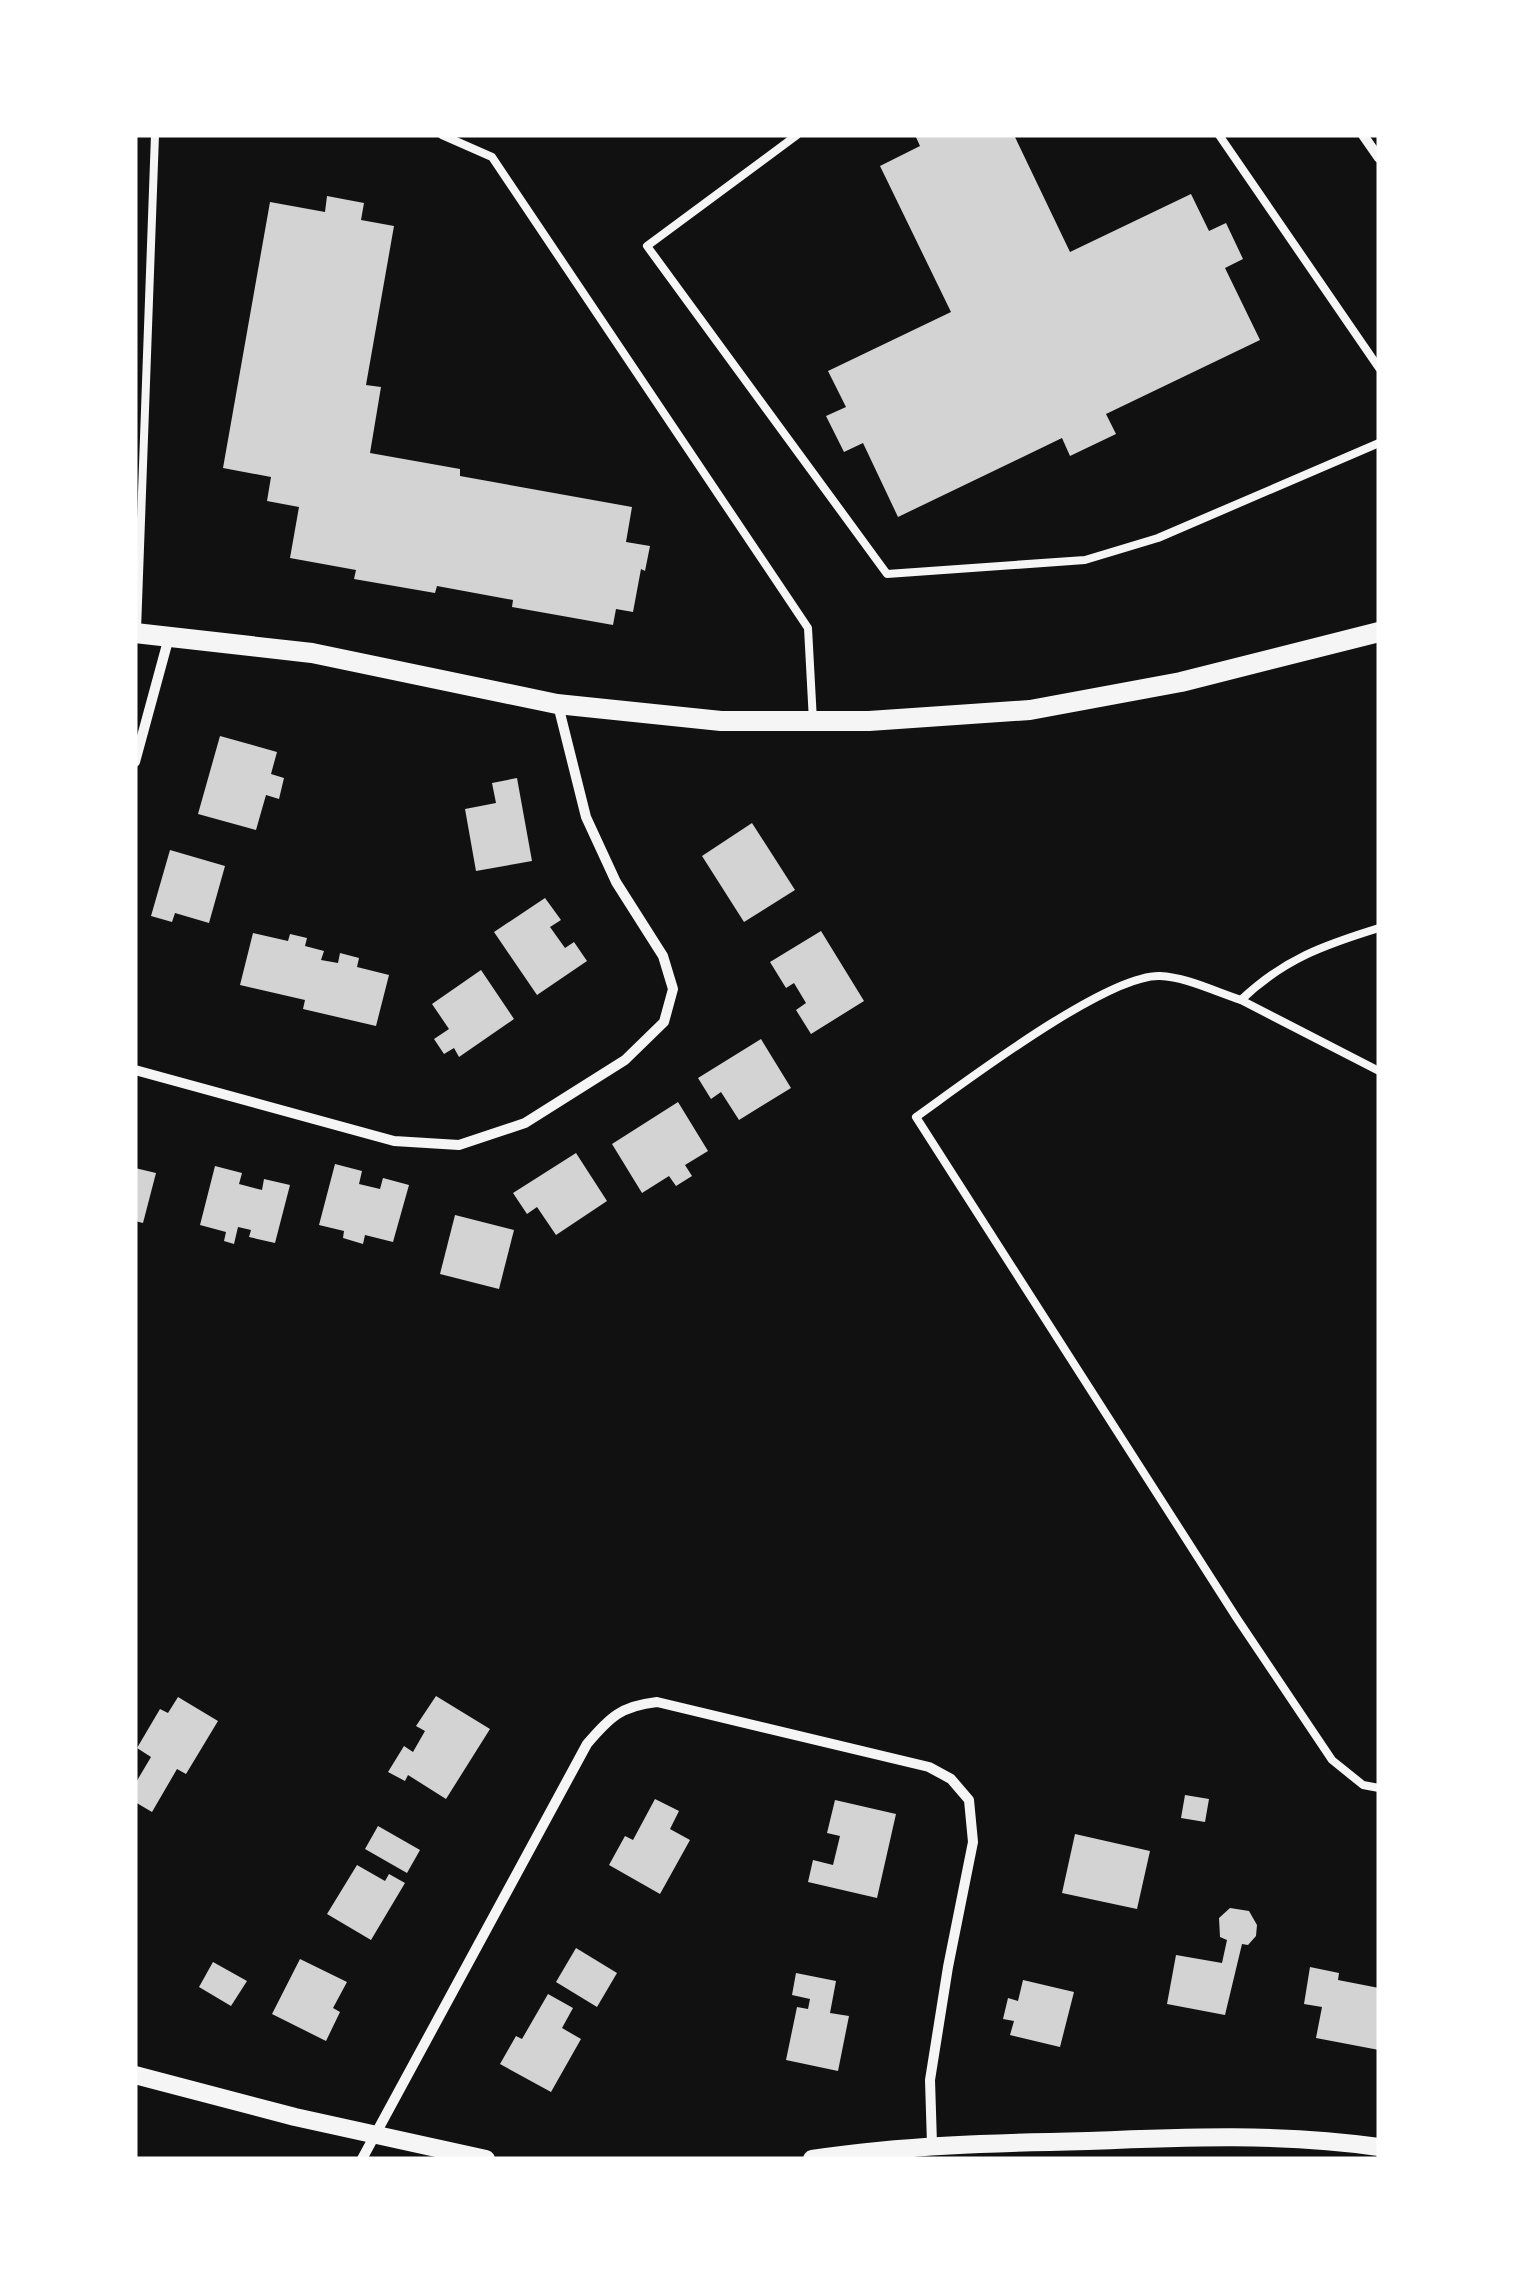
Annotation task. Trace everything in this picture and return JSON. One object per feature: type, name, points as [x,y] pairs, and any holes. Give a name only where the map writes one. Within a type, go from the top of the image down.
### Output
[{"type":"main road","points":[[136,633],[312,653],[557,704],[722,721],[869,721],[1030,710],[1181,682],[1379,632]]},
{"type":"street","points":[[1363,135],[1379,158]]},
{"type":"street","points":[[135,762],[170,636]]},
{"type":"street","points":[[135,1070],[394,1141],[459,1145],[525,1123],[625,1060],[664,1022],[673,989],[663,956],[616,882],[586,817],[557,704]]},
{"type":"street","points":[[362,2159],[587,1744],[623,1709],[657,1702],[930,1767],[950,1778],[970,1800],[973,1842],[930,2080],[932,2144]]},
{"type":"street","points":[[135,2075],[486,2159]]},
{"type":"street","points":[[812,2159],[932,2144],[1226,2136],[1320,2139],[1379,2147]]},
{"type":"lane","points":[[136,633],[155,135]]},
{"type":"lane","points":[[442,135],[492,156],[808,628],[814,721]]},
{"type":"lane","points":[[797,135],[647,246],[887,574],[1085,560],[1158,538],[1379,443]]},
{"type":"lane","points":[[1219,135],[1379,368]]},
{"type":"lane","points":[[1241,1000],[1268,974],[1318,947],[1379,928]]},
{"type":"lane","points":[[1379,1070],[1241,1000],[1164,976],[1141,977],[1114,987],[1004,1055],[916,1117],[1332,1760],[1363,1785],[1379,1788]]},
{"type":"building","points":[[915,135],[1014,135],[1070,252],[1191,194],[1209,231],[1226,223],[1243,259],[1225,268],[1260,340],[1106,414],[1116,434],[1070,456],[1062,438],[898,517],[863,443],[844,452],[826,416],[846,407],[828,371],[951,312],[880,166],[920,146]]},
{"type":"building","points":[[327,196],[364,203],[361,220],[394,226],[366,385],[381,387],[370,453],[460,469],[460,476],[632,507],[626,542],[650,546],[633,612],[616,609],[613,625],[512,607],[513,600],[437,586],[435,593],[354,579],[356,570],[290,558],[299,507],[267,501],[271,477],[223,468],[270,202],[325,212]]},
{"type":"building","points":[[220,736],[277,752],[271,774],[284,778],[279,799],[266,795],[256,830],[198,814]]},
{"type":"building","points":[[517,778],[532,861],[476,871],[465,809],[496,803],[492,783]]},
{"type":"building","points":[[752,823],[795,890],[744,922],[702,856]]},
{"type":"building","points":[[170,850],[225,866],[209,923],[175,913],[172,922],[151,916]]},
{"type":"building","points":[[545,898],[561,920],[550,927],[565,948],[574,942],[587,961],[537,995],[494,932]]},
{"type":"building","points":[[821,931],[864,1001],[811,1034],[796,1010],[806,1003],[794,983],[786,988],[770,962]]},
{"type":"building","points":[[253,933],[288,941],[290,934],[307,938],[305,946],[324,951],[321,960],[338,963],[340,953],[359,958],[357,967],[389,975],[376,1026],[303,1009],[305,1000],[240,985]]},
{"type":"building","points":[[481,970],[514,1019],[459,1057],[454,1048],[444,1054],[434,1039],[449,1029],[432,1004]]},
{"type":"building","points":[[761,1039],[791,1088],[739,1120],[721,1092],[711,1099],[698,1078]]},
{"type":"building","points":[[678,1102],[708,1151],[685,1165],[692,1176],[676,1186],[669,1176],[642,1193],[612,1144]]},
{"type":"building","points":[[576,1153],[607,1201],[556,1235],[537,1207],[527,1214],[513,1193]]},
{"type":"building","points":[[335,1164],[362,1171],[359,1184],[380,1189],[383,1178],[409,1185],[393,1242],[365,1235],[363,1244],[343,1238],[344,1231],[319,1225]]},
{"type":"building","points":[[215,1166],[242,1173],[239,1184],[262,1190],[264,1179],[290,1185],[275,1243],[249,1237],[251,1230],[238,1227],[234,1244],[224,1241],[226,1232],[200,1225]]},
{"type":"building","points":[[135,1168],[156,1173],[143,1223],[135,1221]]},
{"type":"building","points":[[455,1215],[514,1230],[499,1289],[440,1274]]},
{"type":"building","points":[[436,1696],[490,1729],[446,1799],[408,1775],[405,1781],[388,1772],[404,1746],[413,1752],[425,1731],[416,1726]]},
{"type":"building","points":[[178,1697],[218,1721],[186,1774],[177,1769],[152,1812],[135,1802],[135,1784],[151,1757],[137,1748],[160,1709],[168,1713]]},
{"type":"building","points":[[1185,1795],[1209,1799],[1205,1822],[1181,1818]]},
{"type":"building","points":[[655,1799],[679,1811],[670,1829],[690,1840],[660,1894],[609,1865],[625,1836],[633,1840]]},
{"type":"building","points":[[835,1800],[896,1814],[877,1898],[808,1882],[813,1860],[833,1865],[840,1836],[827,1833]]},
{"type":"building","points":[[378,1826],[420,1850],[407,1873],[365,1849]]},
{"type":"building","points":[[1075,1834],[1150,1851],[1137,1909],[1062,1893]]},
{"type":"building","points":[[357,1865],[385,1881],[389,1874],[405,1883],[371,1940],[327,1914]]},
{"type":"building","points":[[1230,1908],[1249,1911],[1257,1925],[1256,1936],[1248,1945],[1242,1944],[1225,2015],[1167,2004],[1176,1955],[1222,1963],[1227,1940],[1220,1937],[1219,1918]]},
{"type":"building","points":[[576,1948],[617,1973],[597,2007],[556,1982]]},
{"type":"building","points":[[300,1959],[347,1982],[333,2008],[340,2012],[326,2041],[272,2014]]},
{"type":"building","points":[[213,1962],[247,1981],[231,2006],[199,1987]]},
{"type":"building","points":[[1310,1967],[1339,1973],[1338,1980],[1379,1988],[1379,2050],[1316,2038],[1322,2007],[1304,2004]]},
{"type":"building","points":[[796,1973],[836,1981],[830,2013],[849,2016],[838,2071],[786,2060],[797,2007],[808,2009],[810,1999],[792,1995]]},
{"type":"building","points":[[1023,1980],[1074,1992],[1060,2047],[1010,2035],[1014,2021],[1003,2019],[1008,1998],[1018,2001]]},
{"type":"building","points":[[548,1994],[573,2008],[562,2028],[581,2039],[551,2092],[500,2064],[516,2036],[522,2039]]}]
